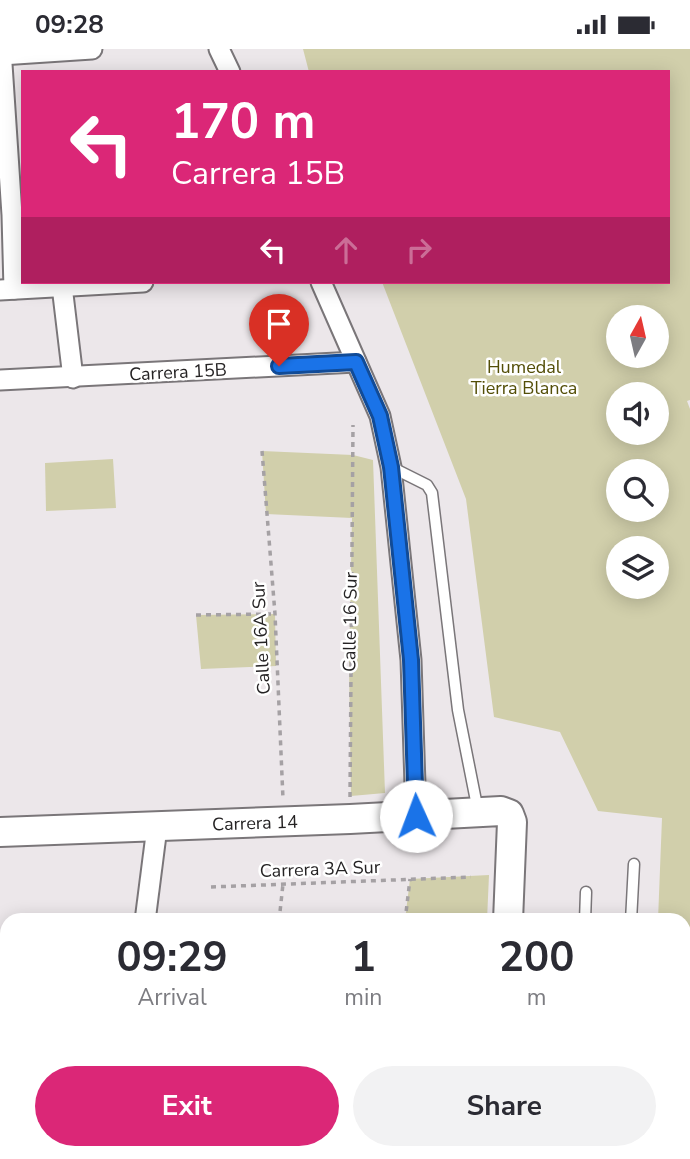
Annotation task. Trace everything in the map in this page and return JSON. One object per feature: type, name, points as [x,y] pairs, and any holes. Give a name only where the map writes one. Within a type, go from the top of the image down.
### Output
[{"type":"street","points":[[92,49],[1,52],[15,136],[17,215],[7,290],[102,284]]},
{"type":"street","points":[[219,49],[229,70]]},
{"type":"street","points":[[322,284],[380,416],[391,467],[411,660],[416,816]]},
{"type":"street","points":[[62,286],[74,378]]},
{"type":"street","name":"Carrera 15B","points":[[0,380],[356,362]]},
{"type":"street","name":"Carrera 14","points":[[0,832],[501,811],[509,814],[512,822],[508,913]]},
{"type":"street","points":[[146,913],[157,827]]},
{"type":"lane","points":[[391,467],[427,485],[432,493],[458,710],[478,812]]},
{"type":"lane","points":[[631,913],[634,864]]},
{"type":"lane","points":[[585,913],[586,892]]},
{"type":"path","name":"Calle 16 Sur","points":[[350,819],[349,665],[353,425]]},
{"type":"path","name":"Calle 16A Sur","points":[[262,451],[275,614],[283,798],[290,821]]},
{"type":"path","points":[[197,615],[275,614]]},
{"type":"path","name":"Carrera 3A Sur","points":[[211,887],[471,877]]},
{"type":"path","points":[[406,913],[410,879]]},
{"type":"path","points":[[280,913],[283,884]]},
{"type":"green space","name":"Humedal Tierra Blanca","points":[[303,49],[690,49],[690,400],[687,401],[690,409],[690,913],[658,913],[662,818],[598,811],[560,732],[494,717],[466,499],[383,284],[670,284],[670,70],[308,70]]},
{"type":"green space","points":[[262,451],[353,455],[373,460],[385,793],[351,796],[349,665],[352,518],[266,514]]},
{"type":"green space","points":[[113,459],[116,508],[46,511],[45,463]]},
{"type":"green space","points":[[275,614],[276,666],[201,669],[196,615]]},
{"type":"green space","points":[[489,875],[487,913],[406,913],[410,879]]},
{"type":"route","points":[[279,366],[356,362],[380,416],[391,467],[411,660],[416,816]]}]
